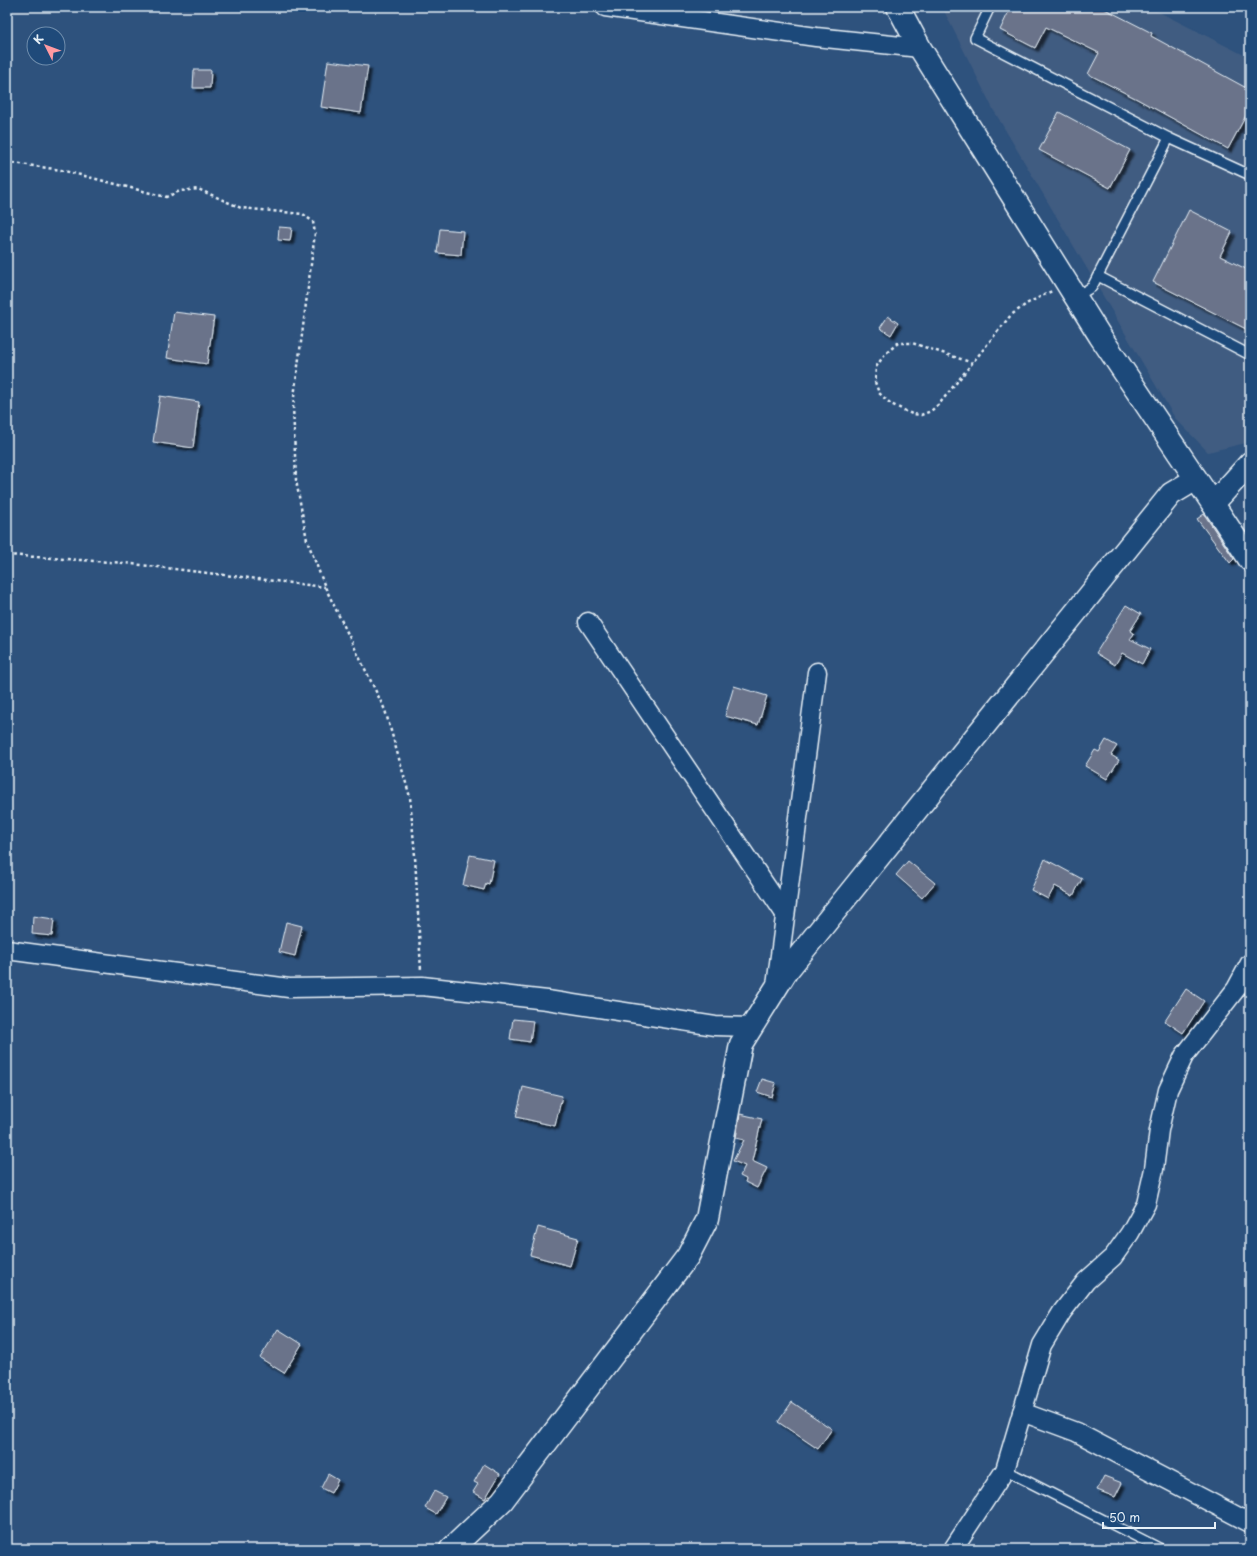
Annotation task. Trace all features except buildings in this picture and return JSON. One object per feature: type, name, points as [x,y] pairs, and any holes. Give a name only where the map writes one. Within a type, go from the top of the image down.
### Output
[{"type":"street","points":[[605,7],[816,37],[920,48]]},
{"type":"street","points":[[898,7],[920,48],[1071,290],[1250,560]]},
{"type":"street","points":[[1213,504],[1250,463]]},
{"type":"street","points":[[451,1549],[502,1501],[688,1256],[707,1219],[742,1044],[786,972],[1171,494],[1196,479]]},
{"type":"street","points":[[588,622],[786,914]]},
{"type":"street","points":[[776,989],[817,672]]},
{"type":"street","points":[[7,950],[289,988],[422,986],[547,1000],[715,1026],[752,1027]]},
{"type":"street","points":[[953,1549],[1005,1470],[1042,1345],[1066,1306],[1086,1281],[1112,1257],[1130,1233],[1146,1204],[1154,1169],[1158,1130],[1168,1090],[1184,1056],[1236,989],[1250,963]]},
{"type":"street","points":[[1022,1412],[1076,1432],[1250,1523]]},
{"type":"lane","points":[[990,7],[975,38],[1169,138],[1250,175]]},
{"type":"lane","points":[[1071,290],[1092,287],[1169,138]]},
{"type":"lane","points":[[1098,276],[1250,355]]},
{"type":"lane","points":[[1005,1470],[1161,1549]]},
{"type":"path","points":[[7,162],[61,170],[166,196],[180,191],[198,189],[241,208],[303,214],[313,222],[315,233],[293,412],[296,480],[306,540],[324,587],[385,710],[410,797],[416,856],[422,986]]},
{"type":"path","points":[[973,363],[912,343],[898,343],[885,354],[876,368],[875,382],[879,393],[891,404],[912,414],[921,415],[932,411],[973,363],[1011,315],[1028,303],[1071,290]]},
{"type":"path","points":[[7,555],[124,563],[324,587]]},
{"type":"shaded area","points":[[942,7],[1149,7],[1250,58],[1250,442],[1208,452],[1175,418],[993,109]]}]
